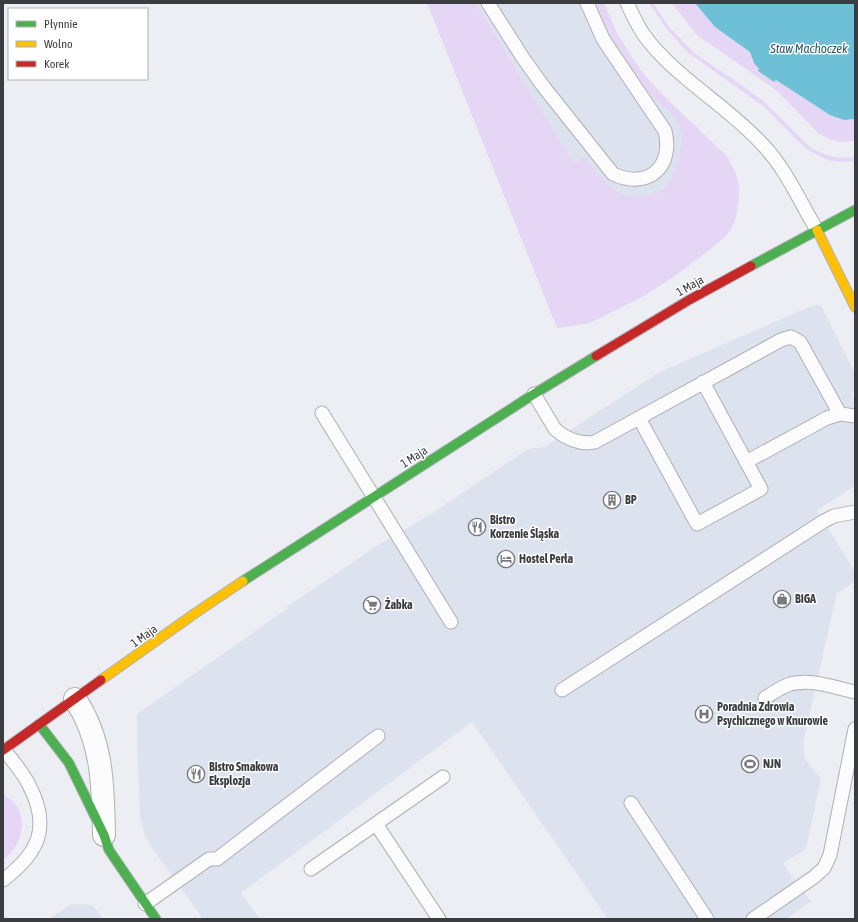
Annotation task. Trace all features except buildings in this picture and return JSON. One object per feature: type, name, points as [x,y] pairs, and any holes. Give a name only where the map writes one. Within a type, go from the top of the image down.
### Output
[{"type":"street","name":"1 Maja","points":[[4,750],[194,614],[287,552],[534,394],[682,304],[855,210]]},
{"type":"street","points":[[817,230],[855,307]]},
{"type":"street","points":[[75,699],[84,713],[95,739],[103,790],[104,835]]},
{"type":"street","points":[[39,724],[69,763],[114,859],[156,919]]},
{"type":"lane","points":[[488,3],[523,58],[543,86],[613,174],[624,179],[635,180],[646,177],[656,172],[663,164],[667,153],[668,142],[665,130],[603,39],[587,3]]},
{"type":"lane","points":[[627,3],[645,36],[658,51],[673,66],[747,129],[764,146],[778,163],[817,230]]},
{"type":"lane","points":[[534,394],[556,429],[565,436],[582,443],[595,442],[781,340],[791,337],[800,342],[840,414]]},
{"type":"lane","points":[[639,418],[697,524],[761,489],[703,382]]},
{"type":"lane","points":[[322,413],[451,622]]},
{"type":"lane","points":[[746,462],[827,418],[840,414],[855,416]]},
{"type":"lane","points":[[562,690],[824,521],[834,516],[855,512]]},
{"type":"lane","points":[[765,698],[789,685],[801,682],[814,683],[855,692]]},
{"type":"lane","points":[[753,919],[801,888],[824,868],[830,855],[855,729]]},
{"type":"lane","points":[[145,904],[208,859],[216,859],[378,736]]},
{"type":"lane","points":[[3,880],[18,868],[29,856],[37,840],[41,822],[38,803],[29,783],[4,750]]},
{"type":"lane","points":[[311,869],[443,777]]},
{"type":"lane","points":[[631,803],[708,919]]},
{"type":"lane","points":[[376,824],[439,919]]},
{"type":"shaded area","points":[[427,3],[476,3],[574,164],[584,157],[608,185],[620,193],[636,196],[651,195],[664,189],[668,185],[679,155],[682,135],[676,119],[642,84],[619,52],[606,28],[597,3],[604,3],[621,40],[644,75],[678,111],[727,156],[736,174],[739,186],[739,200],[736,217],[727,235],[672,278],[644,296],[590,323],[557,328]]},
{"type":"shaded area","points":[[476,3],[604,3],[617,33],[641,71],[661,94],[700,130],[686,248],[574,164]]},
{"type":"shaded area","points":[[649,3],[653,3],[669,27],[694,53],[763,101],[810,147],[831,156],[843,158],[855,157],[855,161],[839,162],[826,159],[803,146],[763,106],[686,51],[666,28]]},
{"type":"shaded area","points":[[672,3],[695,3],[715,27],[750,52],[754,63],[759,69],[758,71],[774,82],[776,80],[823,110],[844,120],[855,119],[855,141],[841,142],[832,140],[818,133],[772,87],[697,35]]},
{"type":"shaded area","points":[[821,305],[855,373],[855,391],[851,394],[855,401],[855,486],[817,510],[855,572],[855,581],[837,593],[803,743],[805,759],[821,779],[806,849],[783,863],[811,901],[786,919],[608,919],[472,722],[242,892],[241,893],[260,919],[203,919],[145,836],[140,816],[137,714],[287,609],[287,607],[377,546],[431,514],[528,449],[544,447],[660,372],[811,306]]},
{"type":"shaded area","points":[[3,794],[14,803],[19,811],[22,826],[18,842],[9,855],[3,860]]},
{"type":"shaded area","points":[[72,904],[93,905],[103,919],[48,919]]},
{"type":"water","name":"Staw Machoczek","points":[[695,3],[855,3],[855,119],[844,120],[830,115],[776,80],[774,82],[758,71],[759,69],[754,63],[750,52],[715,27]]},
{"type":"traffic: fast","points":[[751,266],[855,210]]},
{"type":"traffic: fast","points":[[243,581],[534,394],[596,356]]},
{"type":"traffic: fast","points":[[39,724],[69,763],[104,835],[109,850],[156,919]]},
{"type":"traffic: slow","points":[[817,230],[855,307]]},
{"type":"traffic: slow","points":[[101,680],[243,581]]},
{"type":"traffic: jam","points":[[596,356],[689,300],[751,266]]},
{"type":"traffic: jam","points":[[3,750],[101,680]]},
{"type":"place","name":"BP","points":[[612,500]]},
{"type":"place","name":"Bistro Korzenie Śląska","points":[[477,527]]},
{"type":"place","name":"Hostel Perła","points":[[506,559]]},
{"type":"place","name":"BIGA","points":[[782,599]]},
{"type":"place","name":"Żabka","points":[[372,605]]},
{"type":"place","name":"Poradnia Zdrowia Psychicznego w Knurowie","points":[[704,714]]},
{"type":"place","name":"NJN","points":[[750,764]]},
{"type":"place","name":"Bistro Smakowa Eksplozja","points":[[196,774]]}]
